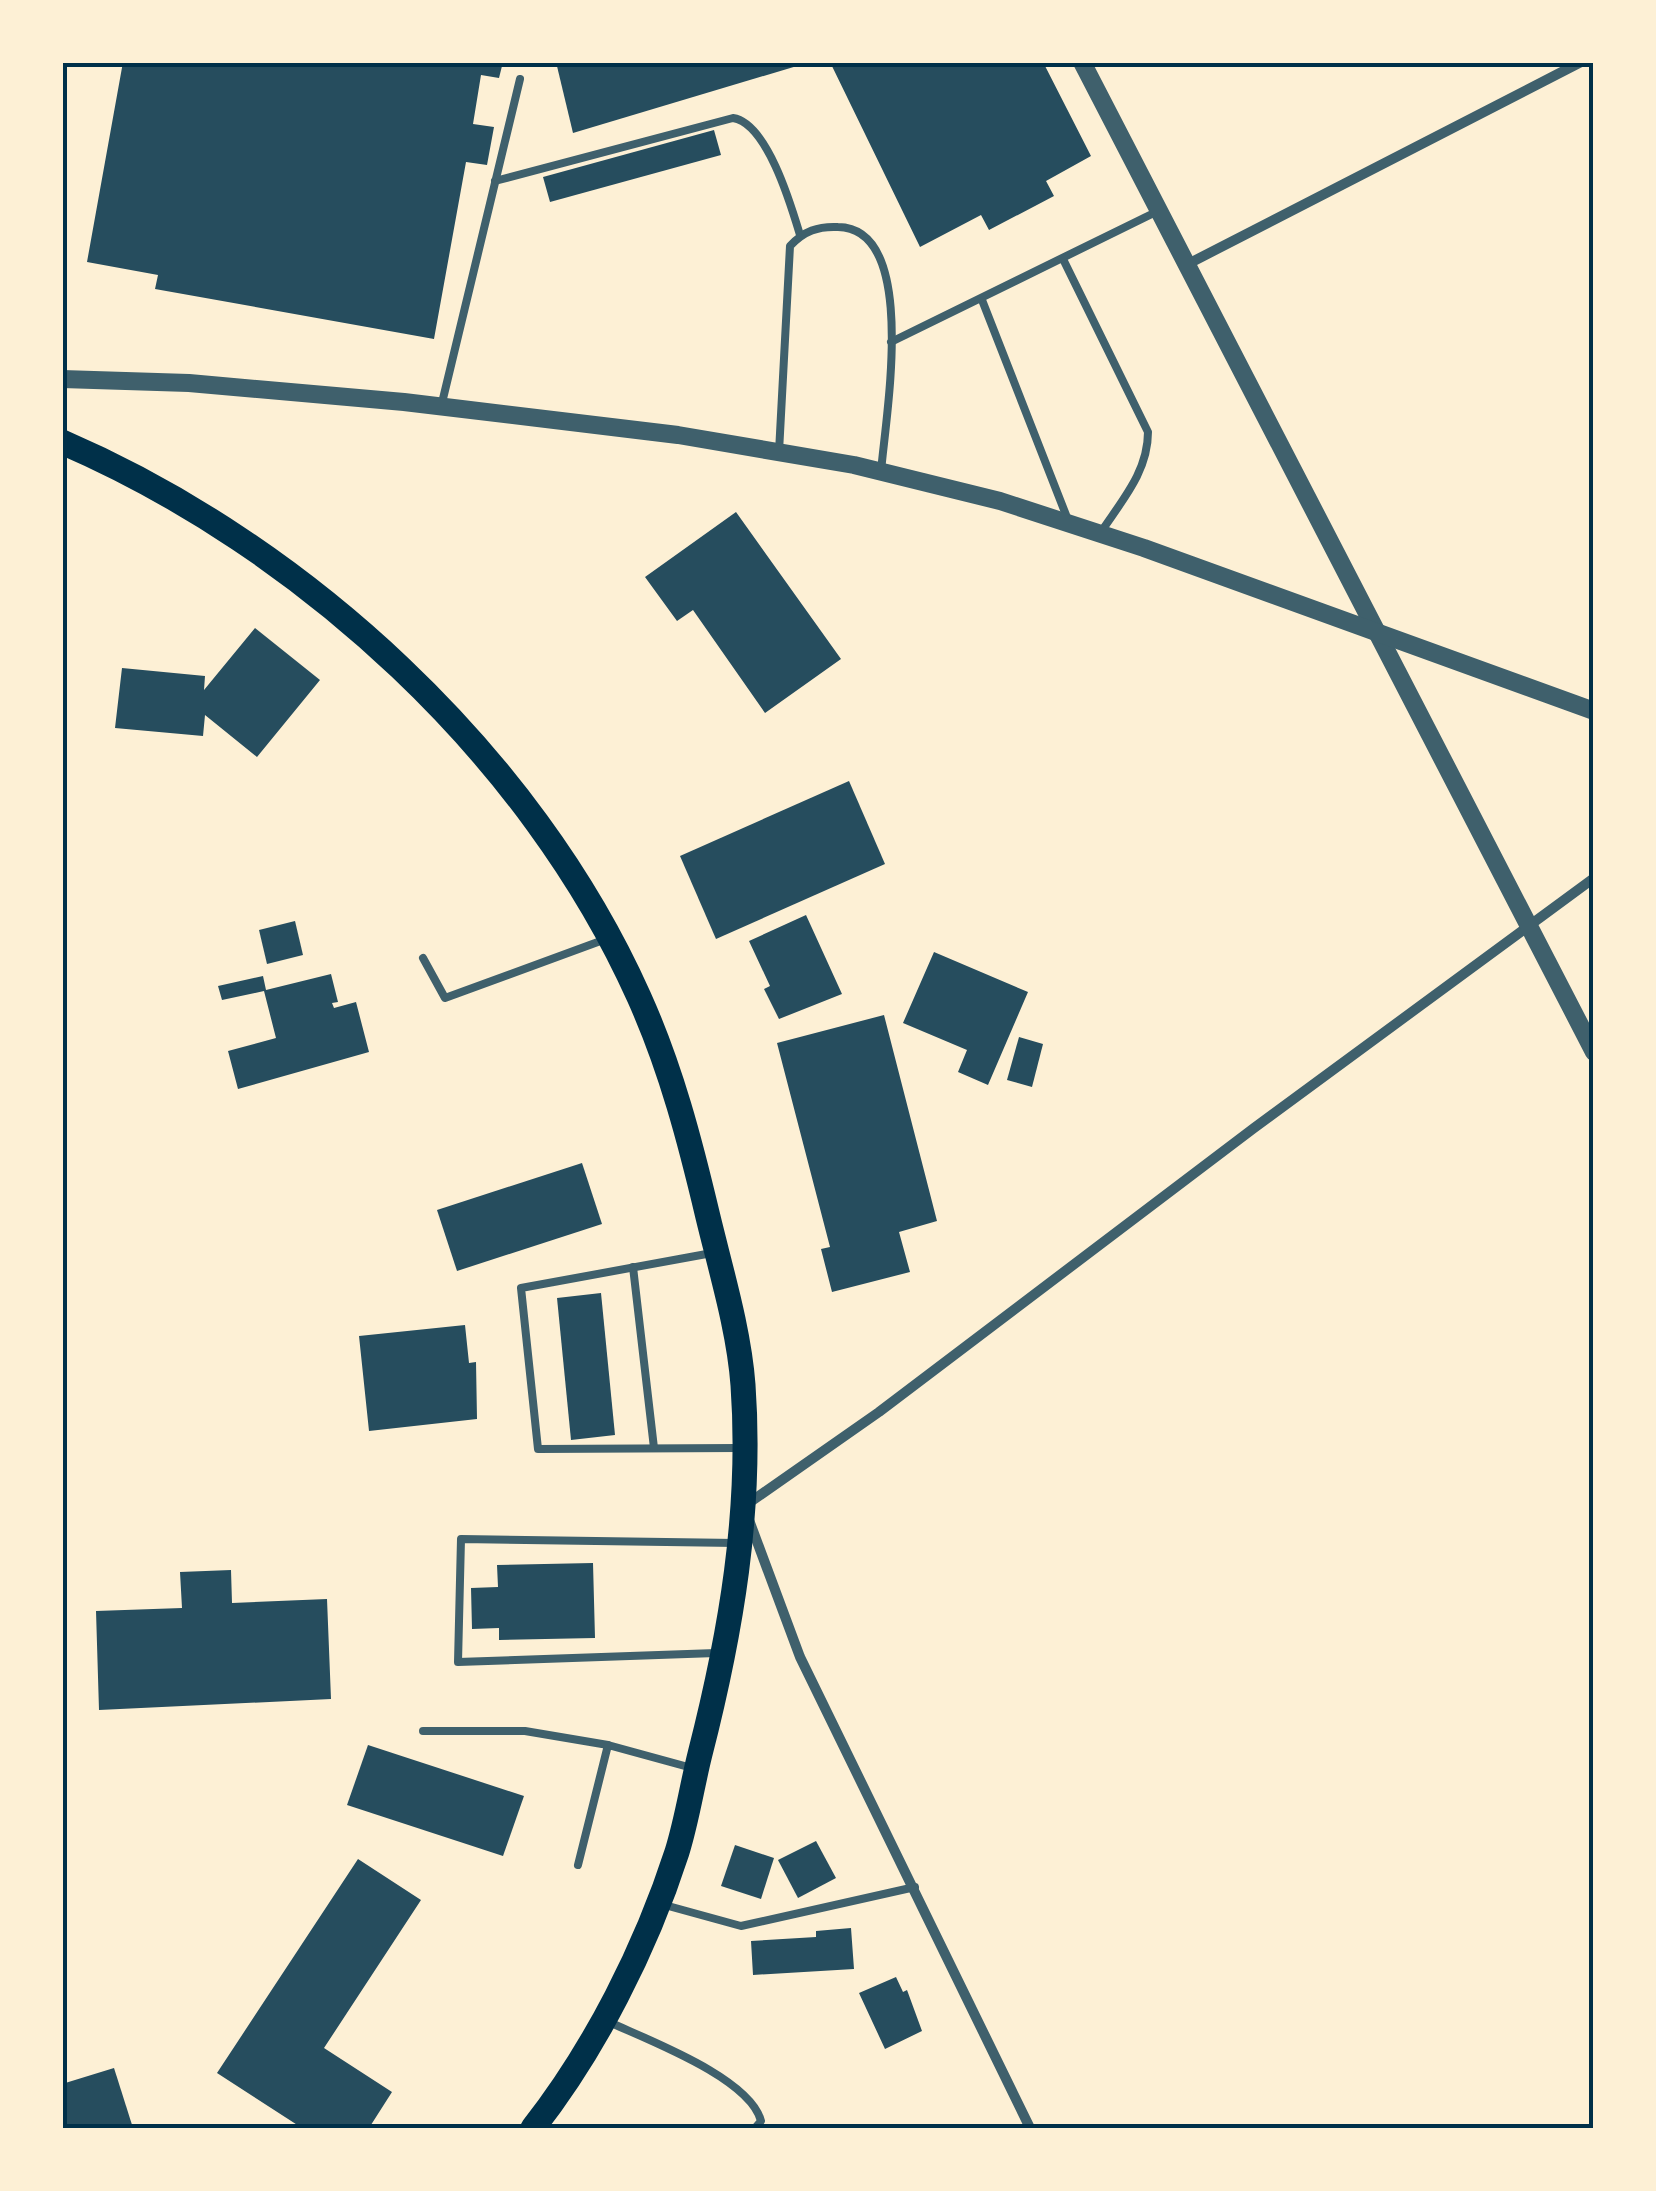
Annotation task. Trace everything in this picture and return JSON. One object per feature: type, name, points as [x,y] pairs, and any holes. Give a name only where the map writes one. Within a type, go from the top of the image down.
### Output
[{"type":"main road","points":[[62,442],[180,500],[244,539],[336,610],[423,690],[500,778],[572,875],[610,937],[668,1066],[716,1252],[743,1381],[741,1543],[727,1653],[679,1847],[658,1904],[602,2018],[533,2128]]},
{"type":"street","points":[[1082,62],[1372,630],[1594,1052]]},
{"type":"street","points":[[1185,265],[1581,62]]},
{"type":"street","points":[[62,379],[188,383],[442,407],[779,452],[881,472],[1100,534],[1594,711]]},
{"type":"street","points":[[1030,2128],[800,1658],[744,1506],[880,1412],[1254,1128],[1594,878]]},
{"type":"lane","points":[[442,407],[520,79]]},
{"type":"lane","points":[[495,181],[733,118],[745,120],[754,128],[788,193],[800,235]]},
{"type":"lane","points":[[891,342],[1158,211]]},
{"type":"lane","points":[[779,452],[790,246],[800,235],[821,226],[850,227],[875,246],[889,273],[891,342],[881,472]]},
{"type":"lane","points":[[1063,260],[1148,432],[1148,455],[1139,476],[1100,534]]},
{"type":"lane","points":[[982,300],[1070,524]]},
{"type":"lane","points":[[422,958],[445,998],[610,937]]},
{"type":"lane","points":[[716,1252],[521,1288],[538,1449],[744,1448]]},
{"type":"lane","points":[[633,1267],[654,1448]]},
{"type":"lane","points":[[727,1653],[458,1662],[461,1539],[741,1543]]},
{"type":"lane","points":[[423,1731],[525,1731],[608,1744],[696,1770]]},
{"type":"lane","points":[[578,1865],[608,1744]]},
{"type":"lane","points":[[658,1904],[741,1926],[915,1887]]},
{"type":"lane","points":[[602,2018],[698,2064],[725,2082],[757,2106],[761,2120],[754,2128]]},
{"type":"building","points":[[123,62],[503,62],[499,78],[481,75],[473,124],[494,127],[487,165],[466,162],[434,339],[155,289],[158,275],[87,262]]},
{"type":"building","points":[[556,62],[807,62],[807,63],[573,133]]},
{"type":"building","points":[[830,62],[1043,62],[1091,156],[1046,181],[1054,196],[989,230],[981,215],[920,247]]},
{"type":"building","points":[[714,130],[721,155],[550,202],[543,177]]},
{"type":"building","points":[[736,512],[841,659],[765,713],[693,610],[677,621],[645,577]]},
{"type":"building","points":[[255,628],[320,680],[257,757],[205,715],[203,736],[115,728],[122,668],[205,676],[204,690]]},
{"type":"building","points":[[849,781],[885,864],[716,939],[680,856]]},
{"type":"building","points":[[806,915],[842,994],[779,1019],[764,989],[770,986],[749,941]]},
{"type":"building","points":[[295,921],[303,955],[267,964],[259,930]]},
{"type":"building","points":[[934,952],[1028,992],[988,1085],[958,1072],[967,1050],[903,1023]]},
{"type":"building","points":[[331,974],[338,1002],[332,1003],[334,1008],[356,1002],[369,1052],[238,1089],[228,1051],[276,1038],[264,991],[222,1000],[218,986],[263,976],[266,990]]},
{"type":"building","points":[[884,1015],[937,1221],[899,1232],[910,1272],[832,1292],[821,1249],[830,1247],[777,1043]]},
{"type":"building","points":[[1019,1037],[1043,1044],[1032,1087],[1007,1080]]},
{"type":"building","points":[[582,1163],[602,1224],[457,1271],[437,1210]]},
{"type":"building","points":[[601,1293],[615,1435],[571,1440],[557,1298]]},
{"type":"building","points":[[465,1325],[469,1363],[476,1362],[477,1419],[369,1431],[359,1336]]},
{"type":"building","points":[[593,1563],[595,1638],[499,1640],[499,1628],[472,1629],[471,1588],[498,1587],[497,1565]]},
{"type":"building","points":[[231,1570],[232,1603],[327,1599],[331,1699],[99,1710],[96,1611],[182,1608],[180,1572]]},
{"type":"building","points":[[368,1745],[524,1796],[503,1856],[347,1805]]},
{"type":"building","points":[[816,1841],[836,1878],[798,1898],[778,1860]]},
{"type":"building","points":[[735,1845],[774,1858],[761,1899],[721,1886]]},
{"type":"building","points":[[358,1859],[421,1900],[324,2048],[392,2092],[369,2128],[302,2128],[217,2073]]},
{"type":"building","points":[[851,1928],[854,1969],[753,1975],[751,1941],[816,1937],[816,1931]]},
{"type":"building","points":[[896,1977],[903,1992],[907,1990],[922,2031],[885,2049],[859,1993]]},
{"type":"building","points":[[114,2068],[133,2128],[62,2128],[62,2084]]}]
